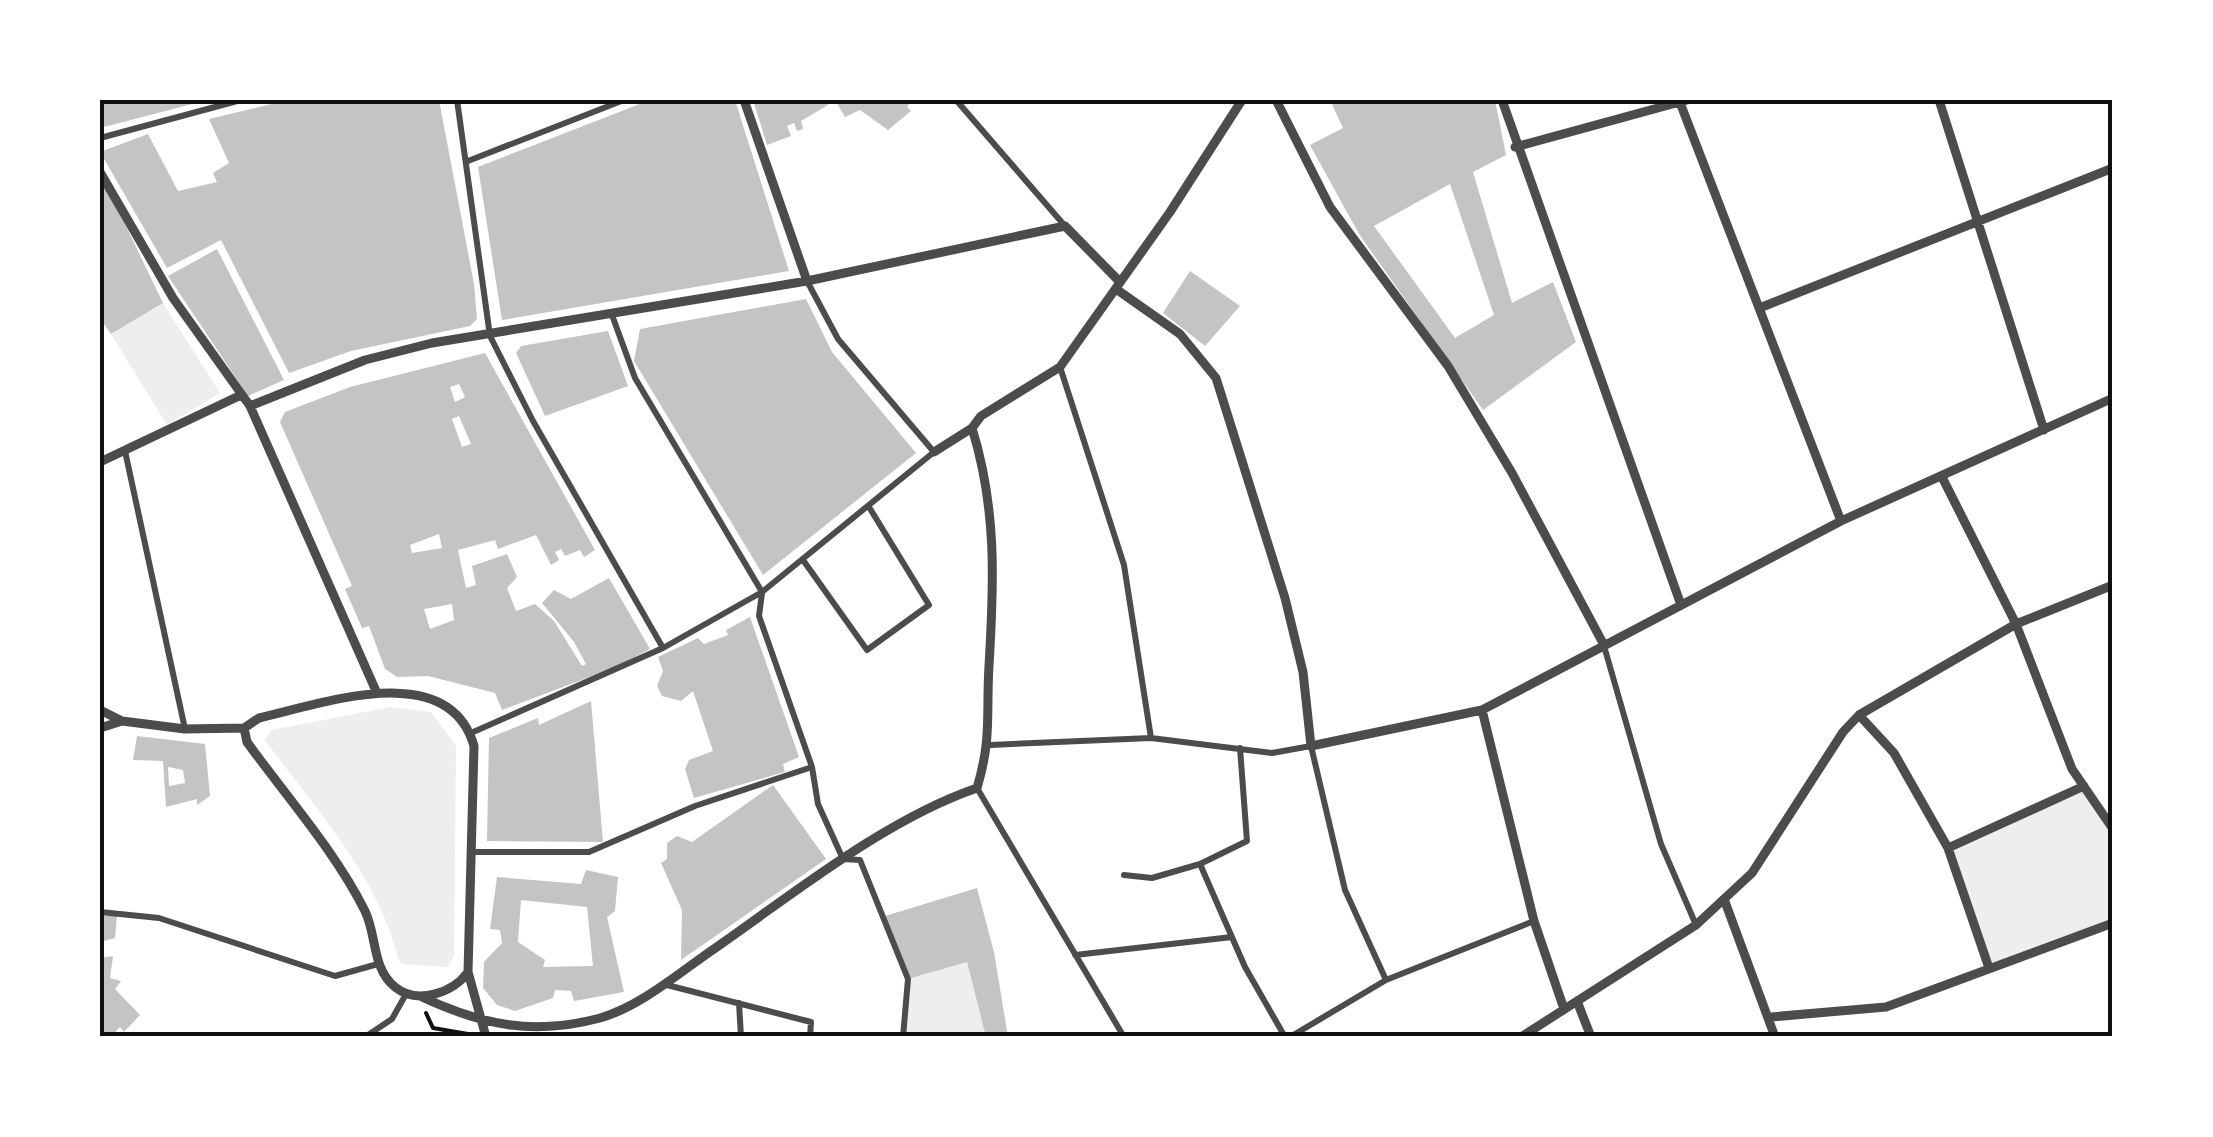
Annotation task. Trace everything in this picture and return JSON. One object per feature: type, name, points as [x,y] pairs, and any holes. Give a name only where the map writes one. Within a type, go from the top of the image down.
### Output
[{"type":"street","points":[[100,138],[241,100]]},
{"type":"street","points":[[457,100],[490,336],[533,421],[663,648]]},
{"type":"street","points":[[468,161],[624,100]]},
{"type":"street","points":[[744,100],[806,280],[838,339],[934,452]]},
{"type":"street","points":[[956,100],[1118,285],[1180,334],[1216,378],[1285,598],[1303,672],[1311,746],[1345,890],[1386,980]]},
{"type":"street","points":[[470,733],[663,648],[762,592],[934,452],[972,428],[981,416],[1060,367],[1242,100]]},
{"type":"street","points":[[1276,100],[1330,207],[1448,366],[1494,442],[1604,645],[1661,844],[1696,926]]},
{"type":"street","points":[[1502,100],[1515,147],[1681,606]]},
{"type":"street","points":[[1939,100],[2044,430]]},
{"type":"street","points":[[1515,147],[1682,101],[1841,521]]},
{"type":"street","points":[[1762,307],[2113,168]]},
{"type":"street","points":[[100,172],[172,298],[250,406],[376,692]]},
{"type":"street","points":[[250,406],[365,360],[432,343],[806,280],[1066,226]]},
{"type":"street","points":[[612,315],[635,378],[762,592],[760,616],[812,767],[818,804],[843,859]]},
{"type":"street","points":[[1060,367],[1124,566],[1151,738]]},
{"type":"street","points":[[100,462],[241,395]]},
{"type":"street","points":[[990,745],[1151,738],[1272,753],[1482,710],[1841,521],[2113,398]]},
{"type":"street","points":[[972,428],[992,501],[995,584],[989,671],[990,745],[978,788],[1124,1037]]},
{"type":"street","points":[[125,451],[186,729]]},
{"type":"street","points":[[1942,477],[2016,624],[2072,769],[2113,829]]},
{"type":"street","points":[[803,560],[867,650],[929,605],[868,507]]},
{"type":"street","points":[[1521,1037],[1696,926],[1724,900],[1752,873],[1843,732],[1859,715],[2016,624],[2113,585]]},
{"type":"street","points":[[100,710],[122,721],[186,729],[244,728],[259,718],[376,692],[444,704],[460,716],[474,746],[468,972],[486,1037]]},
{"type":"street","points":[[1482,710],[1534,921],[1564,1009]]},
{"type":"street","points":[[1859,715],[1894,754],[1948,848],[1990,968]]},
{"type":"street","points":[[100,728],[122,721]]},
{"type":"street","points":[[244,728],[246,742],[363,908],[373,928],[383,975],[406,994],[482,1022],[563,1024],[603,1017],[663,984],[843,859],[956,795],[978,788]]},
{"type":"street","points":[[1124,876],[1152,878],[1200,864],[1247,841],[1240,748]]},
{"type":"street","points":[[471,852],[589,852],[695,806],[812,767]]},
{"type":"street","points":[[1948,848],[2084,786]]},
{"type":"street","points":[[843,859],[860,860],[908,980],[903,1037]]},
{"type":"street","points":[[1200,864],[1232,937],[1287,1037],[1386,980],[1534,921]]},
{"type":"street","points":[[1724,900],[1771,1017],[1775,1037]]},
{"type":"street","points":[[100,912],[159,918],[335,976],[378,964]]},
{"type":"street","points":[[1771,1017],[1886,1007],[2113,923]]},
{"type":"street","points":[[1075,954],[1232,937]]},
{"type":"street","points":[[422,997],[462,981],[468,972]]},
{"type":"street","points":[[663,984],[811,1022],[810,1037]]},
{"type":"street","points":[[365,1037],[392,1019],[406,994]]},
{"type":"street","points":[[1577,1001],[1591,1037]]},
{"type":"street","points":[[738,1003],[741,1037]]},
{"type":"path","points":[[424,1008],[433,1028],[468,1034]]},
{"type":"shaded area","points":[[163,303],[220,393],[167,425],[111,334]]},
{"type":"shaded area","points":[[391,707],[431,712],[456,746],[454,956],[448,967],[402,964],[361,872],[265,740],[271,730]]},
{"type":"shaded area","points":[[2084,786],[2113,829],[2113,923],[1989,968],[1948,848]]},
{"type":"shaded area","points":[[967,962],[986,1037],[903,1037],[908,979]]},
{"type":"building","points":[[100,100],[204,100],[204,101],[100,128]]},
{"type":"building","points":[[288,100],[439,100],[474,284],[477,319],[470,326],[351,351],[289,373],[221,240],[167,268],[100,152],[148,134],[178,191],[217,182],[213,173],[229,163],[209,119]]},
{"type":"building","points":[[650,100],[735,100],[789,271],[502,320],[478,167]]},
{"type":"building","points":[[753,100],[826,100],[828,105],[801,121],[803,129],[797,131],[794,123],[787,126],[791,136],[767,145]]},
{"type":"building","points":[[835,100],[911,100],[907,107],[911,111],[888,130],[860,110],[845,117]]},
{"type":"building","points":[[1330,100],[1495,100],[1506,155],[1473,172],[1512,303],[1553,282],[1576,342],[1483,410],[1359,234],[1310,145],[1343,128]],"holes":[[[1450,184],[1494,315],[1455,338],[1374,226]]]},
{"type":"building","points":[[100,172],[163,303],[111,334],[100,318]]},
{"type":"building","points":[[217,249],[284,380],[248,396],[168,276]]},
{"type":"building","points":[[1190,271],[1240,306],[1205,346],[1163,313]]},
{"type":"building","points":[[806,299],[832,352],[916,453],[763,575],[634,361],[640,329]]},
{"type":"building","points":[[608,331],[628,386],[545,416],[516,353],[521,346]]},
{"type":"building","points":[[485,353],[595,550],[584,557],[580,550],[565,556],[561,549],[555,552],[559,560],[551,565],[536,535],[498,549],[495,540],[458,550],[466,588],[476,585],[472,566],[507,554],[517,577],[507,588],[516,611],[535,604],[554,621],[582,666],[586,664],[574,642],[542,603],[554,590],[571,599],[609,578],[650,649],[616,667],[502,710],[495,693],[428,676],[397,677],[385,669],[369,626],[362,628],[345,589],[352,586],[280,422],[285,412],[350,387]],"holes":[[[459,384],[465,397],[455,402],[450,387]],[[459,416],[471,444],[462,447],[452,419]],[[439,534],[442,548],[412,553],[410,545]],[[452,604],[454,620],[430,629],[424,609]]]},
{"type":"building","points":[[750,617],[799,757],[783,764],[785,772],[694,798],[685,769],[689,760],[713,751],[693,691],[681,701],[662,696],[657,686],[663,671],[658,657],[698,638],[704,644],[728,635],[726,630]]},
{"type":"building","points":[[591,701],[603,842],[487,841],[489,738],[538,718],[539,725]]},
{"type":"building","points":[[137,736],[205,744],[210,796],[197,805],[197,799],[166,807],[163,761],[133,760]],"holes":[[[168,767],[183,770],[185,783],[169,786]]]},
{"type":"building","points":[[773,785],[826,859],[681,960],[682,910],[661,863],[667,859],[667,843],[677,836],[692,842]]},
{"type":"building","points":[[586,870],[618,877],[615,911],[607,917],[624,992],[574,1001],[571,991],[555,990],[553,998],[515,1011],[497,1005],[483,988],[484,962],[502,943],[500,930],[490,929],[497,877],[581,884]],"holes":[[[521,900],[587,907],[593,966],[543,967],[545,960],[518,942]]]},
{"type":"building","points":[[977,888],[994,952],[1008,1037],[986,1037],[967,962],[908,979],[885,916]]},
{"type":"building","points":[[100,916],[117,916],[115,938],[100,942]]},
{"type":"building","points":[[113,956],[110,978],[121,981],[115,989],[140,1015],[124,1032],[120,1027],[111,1037],[100,1037],[100,958]]}]
